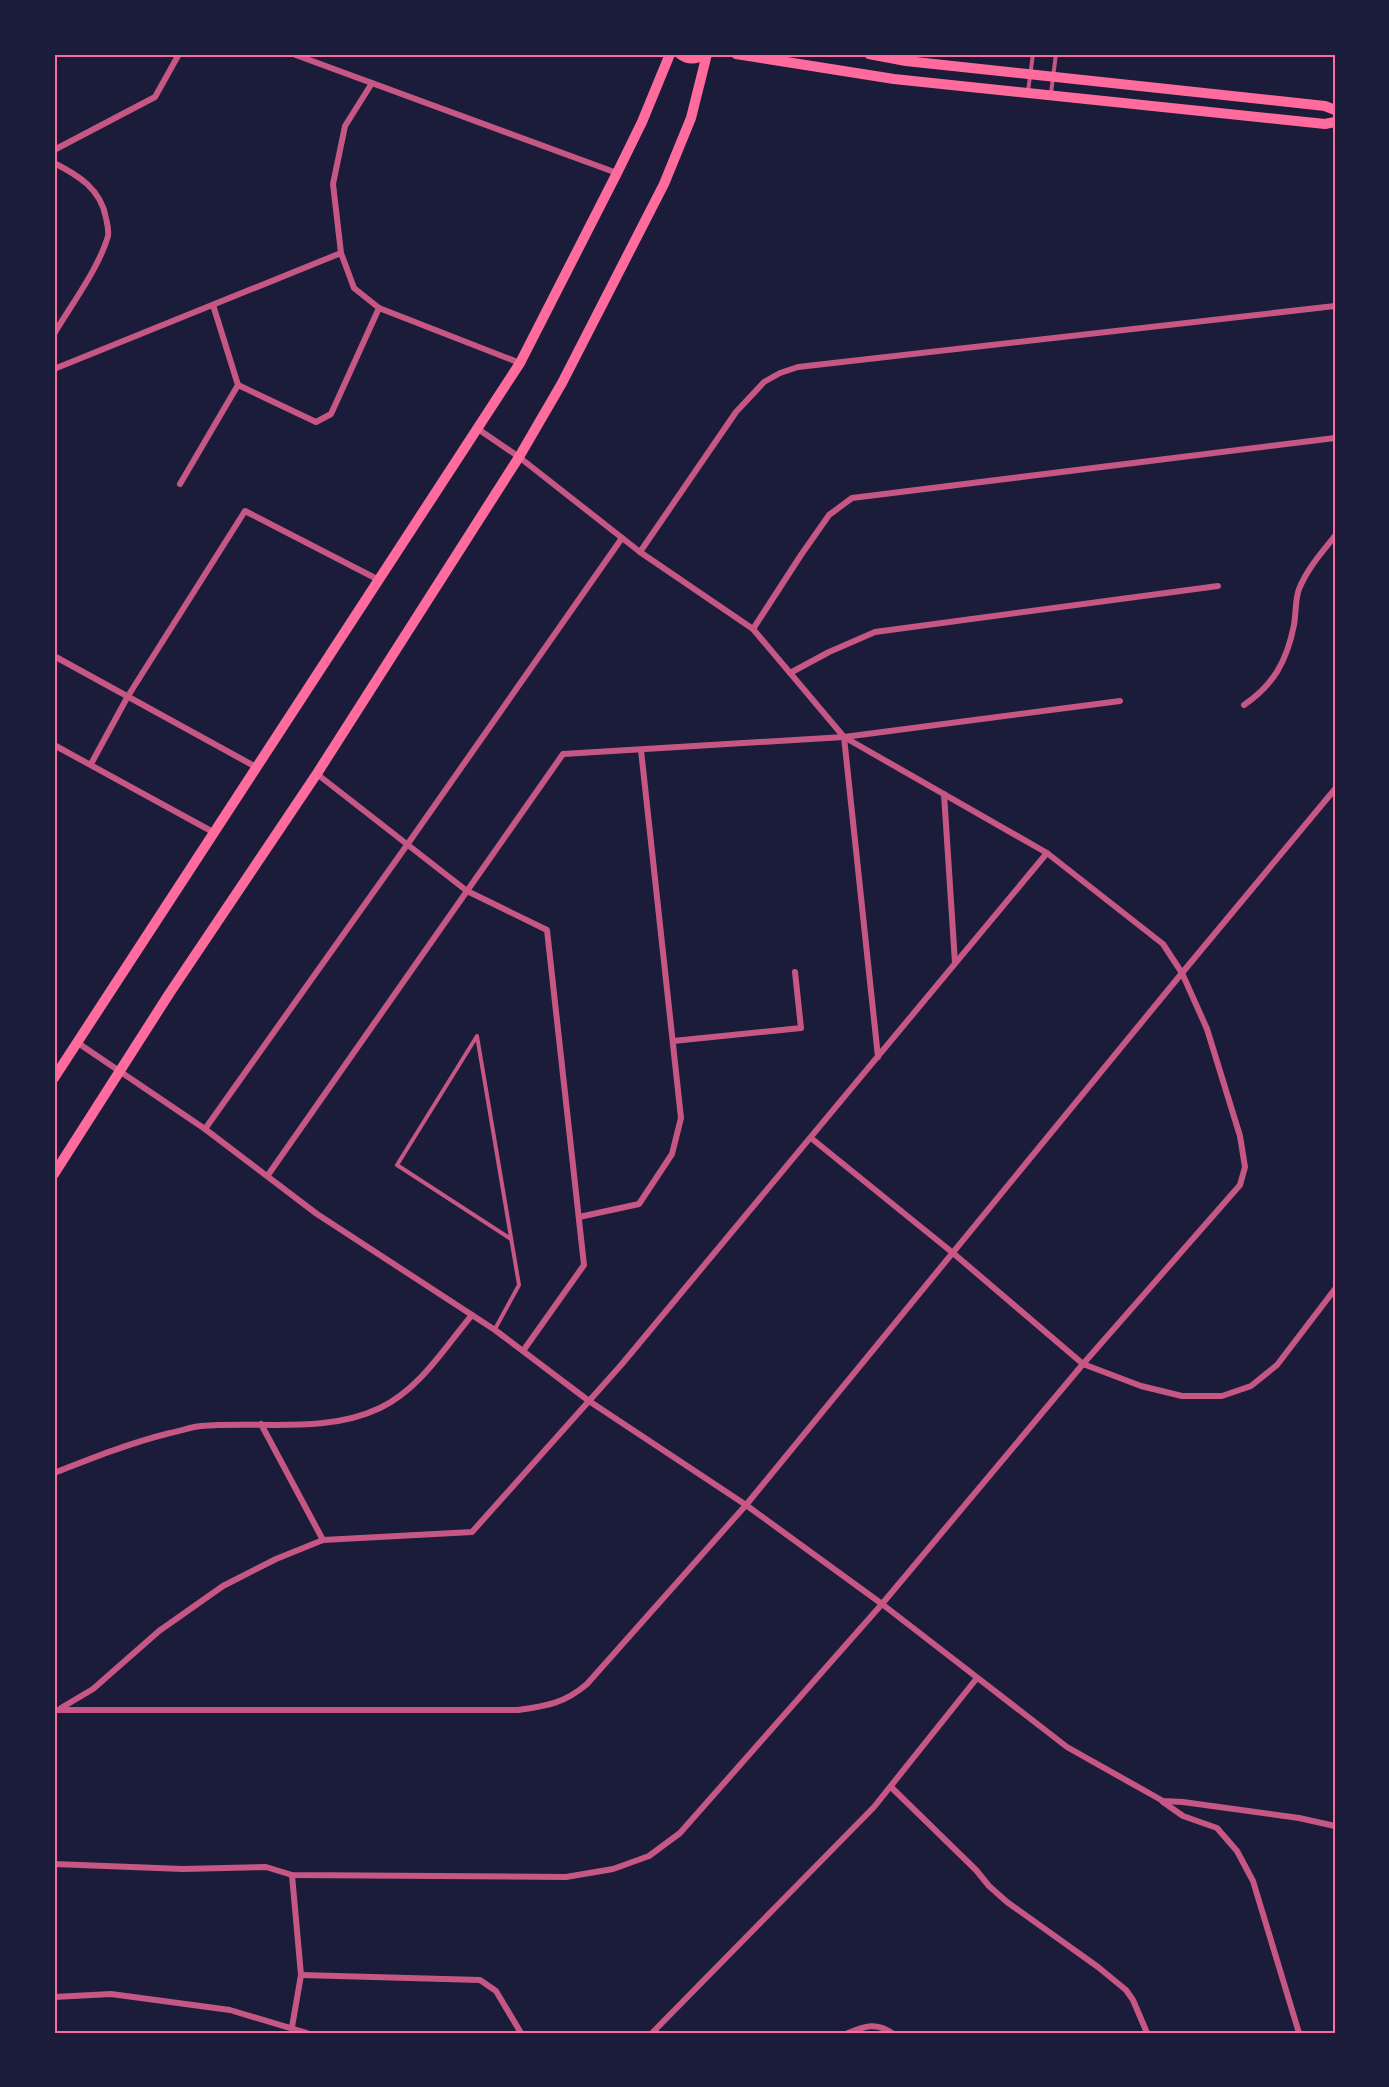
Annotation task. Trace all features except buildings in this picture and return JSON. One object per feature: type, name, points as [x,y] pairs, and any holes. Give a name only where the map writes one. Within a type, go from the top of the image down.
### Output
[{"type":"main road","points":[[54,1078],[520,363],[617,173],[670,54]]},
{"type":"main road","points":[[680,54],[690,59],[707,54]]},
{"type":"main road","points":[[54,1174],[176,985],[317,774],[519,457],[562,382],[664,184],[691,118],[707,54]]},
{"type":"main road","points":[[736,54],[894,79],[1028,91],[1325,124],[1335,122]]},
{"type":"main road","points":[[869,54],[906,61],[1326,106],[1335,110]]},
{"type":"street","points":[[54,150],[156,97],[178,54]]},
{"type":"street","points":[[293,54],[617,173]]},
{"type":"street","points":[[372,83],[345,126],[333,184],[341,253],[354,288],[379,308],[520,363]]},
{"type":"street","points":[[54,163],[78,175],[96,192],[105,210],[108,234],[92,270],[54,334]]},
{"type":"street","points":[[54,369],[341,253]]},
{"type":"street","points":[[213,305],[238,385],[316,422],[331,414],[379,308]]},
{"type":"street","points":[[640,552],[736,412],[764,382],[780,373],[798,367],[1335,306]]},
{"type":"street","points":[[180,484],[238,385]]},
{"type":"street","points":[[54,1864],[183,1869],[266,1867],[292,1875],[566,1877],[614,1869],[649,1856],[680,1833],[882,1604],[1083,1364],[1240,1185],[1245,1167],[1240,1136],[1207,1029],[1182,973],[1163,944],[1047,853],[844,737],[753,629],[640,552],[519,457],[478,429]]},
{"type":"street","points":[[753,629],[830,515],[852,498],[1335,438]]},
{"type":"street","points":[[91,764],[128,696],[246,511],[379,580]]},
{"type":"street","points":[[1244,705],[1256,697],[1275,675],[1287,656],[1298,590],[1312,564],[1335,536]]},
{"type":"street","points":[[205,1129],[622,538]]},
{"type":"street","points":[[790,674],[829,652],[875,632],[1218,586]]},
{"type":"street","points":[[54,656],[256,767]]},
{"type":"street","points":[[268,1175],[563,754],[844,737],[1120,701]]},
{"type":"street","points":[[844,737],[878,1057]]},
{"type":"street","points":[[54,745],[213,832]]},
{"type":"street","points":[[579,1217],[639,1204],[672,1154],[681,1118],[640,750]]},
{"type":"street","points":[[317,774],[466,891],[547,930],[584,1265],[523,1351]]},
{"type":"street","points":[[57,1709],[518,1710],[557,1703],[573,1696],[587,1684],[746,1505],[1335,789]]},
{"type":"street","points":[[944,794],[955,963]]},
{"type":"street","points":[[57,1709],[93,1689],[159,1631],[224,1586],[276,1559],[323,1540],[472,1532],[589,1401],[1047,853]]},
{"type":"street","points":[[673,1041],[801,1028],[795,972]]},
{"type":"street","points":[[78,1043],[205,1129],[317,1214],[495,1330],[589,1401],[746,1505],[882,1604],[1067,1747],[1163,1802],[1183,1816],[1217,1828],[1237,1851],[1253,1881],[1299,2033]]},
{"type":"street","points":[[811,1138],[1083,1364],[1152,1389],[1182,1396],[1222,1396],[1251,1386],[1276,1365],[1335,1289]]},
{"type":"street","points":[[54,1473],[152,1438],[198,1426],[315,1423],[353,1419],[382,1407],[413,1386],[472,1315]]},
{"type":"street","points":[[261,1424],[323,1540]]},
{"type":"street","points":[[652,2033],[858,1824],[891,1787],[977,1678]]},
{"type":"street","points":[[891,1787],[1007,1902],[1098,1967],[1125,1990],[1133,2000],[1147,2033]]},
{"type":"street","points":[[1163,1802],[1183,1802],[1299,1818],[1335,1826]]},
{"type":"street","points":[[292,1875],[301,1975],[292,2027]]},
{"type":"street","points":[[301,1975],[480,1980],[496,1991],[521,2033]]},
{"type":"street","points":[[54,1997],[111,1994],[230,2010],[308,2033]]},
{"type":"street","points":[[848,2033],[865,2026],[883,2027],[892,2033]]},
{"type":"lane","points":[[1028,91],[1033,54]]},
{"type":"lane","points":[[1051,94],[1056,54]]},
{"type":"lane","points":[[495,1330],[519,1285],[477,1036],[397,1165],[511,1239]]}]
